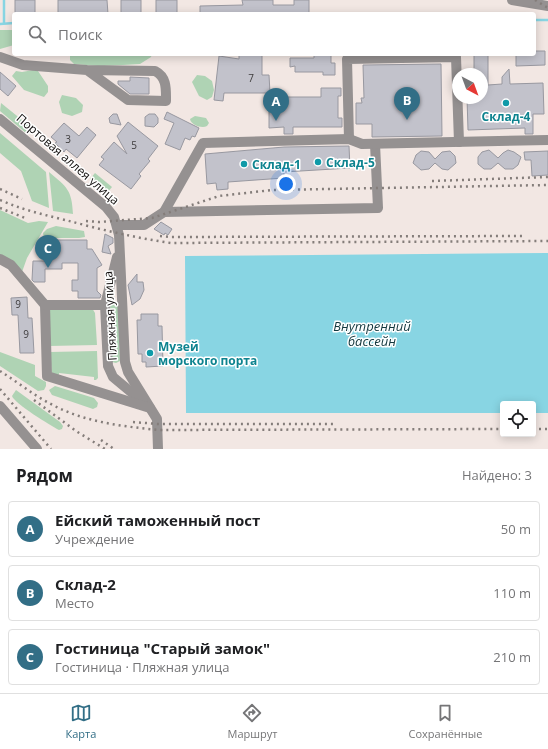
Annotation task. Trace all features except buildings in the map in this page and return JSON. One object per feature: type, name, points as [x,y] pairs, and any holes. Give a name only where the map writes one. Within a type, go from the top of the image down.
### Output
[{"type":"street","points":[[512,0],[548,6]]},
{"type":"street","points":[[350,140],[347,59],[456,56],[459,142]]},
{"type":"street","points":[[0,57],[23,65],[87,70],[149,70],[157,72],[165,82],[166,101],[128,100],[87,70]]},
{"type":"street","name":"Портовая аллея улица","points":[[0,119],[106,207],[114,217],[117,225],[120,245]]},
{"type":"street","points":[[117,225],[144,225],[164,212],[203,143],[350,140],[362,144],[375,144],[548,140]]},
{"type":"street","points":[[164,212],[378,208],[375,144]]},
{"type":"street","points":[[120,245],[105,305],[108,362],[110,371],[117,380],[150,408]]},
{"type":"street","name":"Пляжная улица","points":[[120,245],[125,362],[128,372],[158,424],[158,449]]},
{"type":"street","points":[[0,259],[11,265],[45,305],[47,376],[150,408]]},
{"type":"street","points":[[45,305],[105,305]]},
{"type":"street","points":[[0,406],[37,449]]},
{"type":"green space","points":[[0,30],[12,30],[12,46],[0,49]]},
{"type":"green space","points":[[70,56],[151,56],[140,64],[98,66],[74,64],[70,60]]},
{"type":"green space","points":[[33,70],[38,71],[48,86],[48,92],[44,97],[24,90],[12,76],[16,71],[22,72]]},
{"type":"green space","points":[[197,75],[205,76],[212,81],[214,90],[212,97],[207,100],[199,96],[192,82]]},
{"type":"green space","points":[[62,95],[76,98],[83,105],[82,112],[72,116],[62,113],[59,102]]},
{"type":"green space","points":[[1,103],[32,128],[27,134],[0,111]]},
{"type":"green space","points":[[195,116],[206,118],[209,123],[205,127],[194,125],[190,119]]},
{"type":"green space","points":[[0,133],[46,172],[49,208],[32,201],[21,171],[0,153]]},
{"type":"green space","points":[[49,172],[70,194],[73,214],[53,211]]},
{"type":"green space","points":[[95,173],[112,187],[107,193],[90,179]]},
{"type":"green space","points":[[0,210],[28,223],[39,221],[48,222],[27,258],[22,272],[0,257]]},
{"type":"green space","points":[[56,226],[84,231],[85,237],[44,238],[43,233],[47,229]]},
{"type":"green space","points":[[113,302],[118,303],[120,361],[116,363],[112,362],[110,304]]},
{"type":"green space","points":[[49,308],[92,308],[95,313],[97,345],[49,346]]},
{"type":"green space","points":[[97,351],[98,378],[96,380],[94,380],[94,377],[59,373],[59,376],[52,375],[50,352]]},
{"type":"green space","points":[[0,352],[35,365],[35,376],[46,382],[44,390],[38,391],[0,366]]},
{"type":"green space","points":[[55,386],[94,398],[98,403],[97,407],[93,409],[52,395],[49,390]]},
{"type":"green space","points":[[16,390],[60,422],[63,426],[62,429],[59,430],[19,404],[12,396]]},
{"type":"water","name":"Внутренний бассейн","points":[[548,253],[548,413],[536,413],[536,401],[500,401],[500,413],[186,413],[185,256]]},
{"type":"waterway","points":[[4,0],[4,23]]},
{"type":"waterway","points":[[536,20],[548,20]]},
{"type":"waterway","points":[[0,24],[12,23]]},
{"type":"railway","points":[[535,0],[548,8]]},
{"type":"railway","points":[[432,181],[548,177]]},
{"type":"railway","points":[[86,221],[99,222],[152,218],[219,196],[272,190],[548,185]]},
{"type":"railway","points":[[0,189],[22,199]]},
{"type":"railway","points":[[0,200],[33,212],[88,226],[130,236],[171,243],[548,241]]},
{"type":"railway","points":[[0,208],[25,218]]},
{"type":"railway","points":[[160,236],[522,236]]},
{"type":"railway","points":[[0,371],[36,396],[75,415],[116,425],[158,430],[500,429]]},
{"type":"railway","points":[[0,389],[51,449]]},
{"type":"railway","points":[[34,400],[76,431],[105,449]]},
{"type":"railway","points":[[133,422],[158,424],[335,424]]},
{"type":"railway","points":[[536,429],[548,429]]},
{"type":"railway","points":[[101,440],[114,449]]},
{"type":"place","name":"Склад-4","points":[[506,103]]},
{"type":"place","name":"Склад-2","points":[[407,120]]},
{"type":"place","name":"Ейский таможенный пост","points":[[276,121]]},
{"type":"place","name":"Склад-5","points":[[318,162]]},
{"type":"place","name":"Склад-1","points":[[244,164]]},
{"type":"place","name":"Гостиница \"Старый замок\"","points":[[48,268]]},
{"type":"place","name":"Музей морского порта","points":[[150,353]]}]
